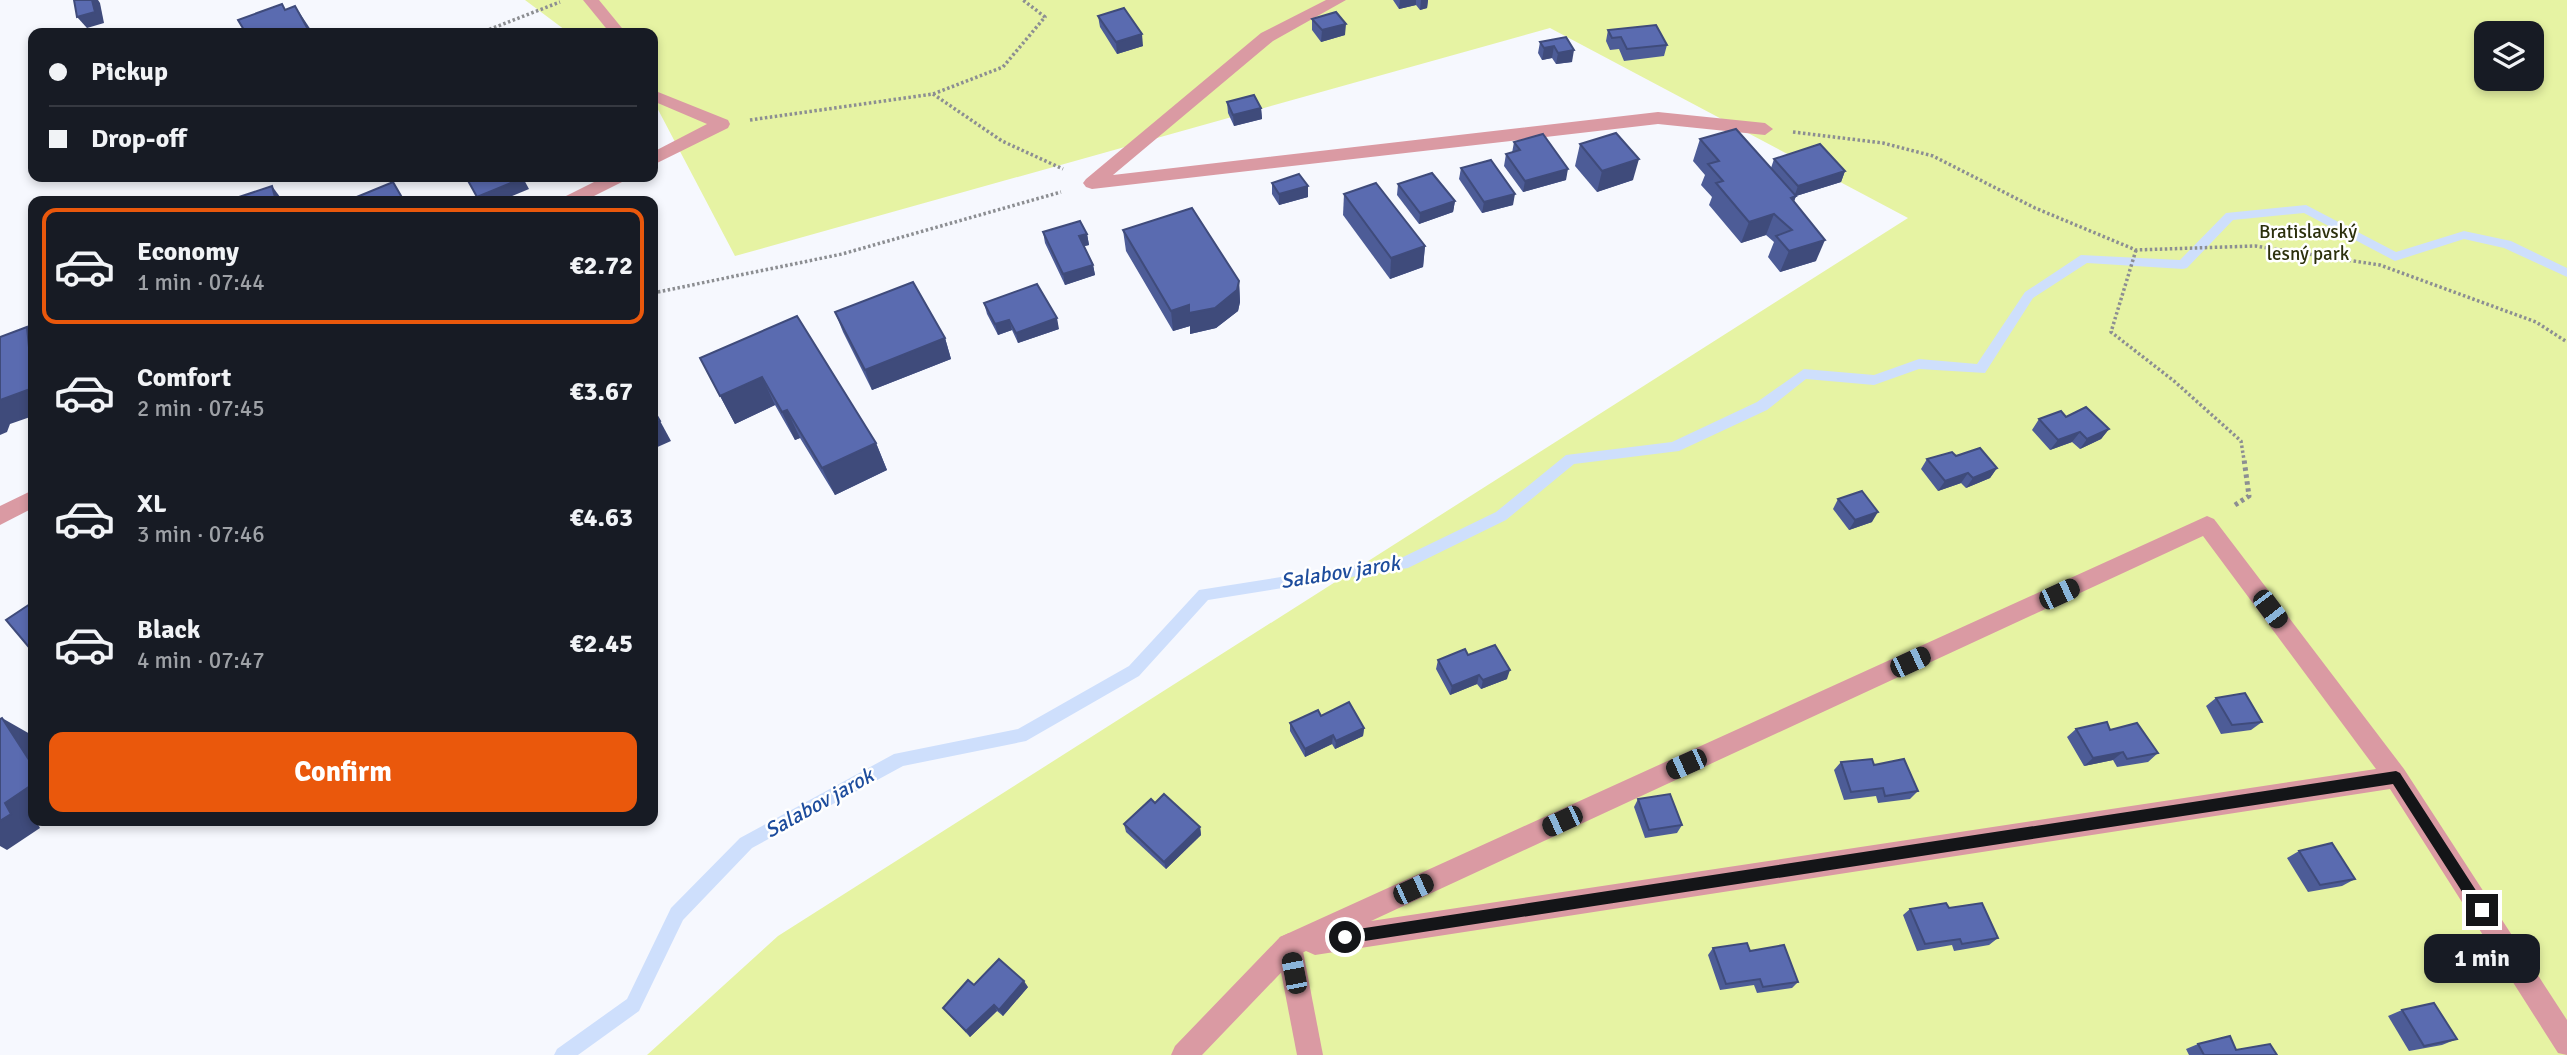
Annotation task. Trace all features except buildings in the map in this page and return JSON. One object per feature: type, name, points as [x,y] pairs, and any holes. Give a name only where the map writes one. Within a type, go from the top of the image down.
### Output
[{"type":"street","points":[[591,0],[614,28]]},
{"type":"street","points":[[1093,183],[1267,37],[1338,0]]},
{"type":"street","points":[[658,97],[722,124]]},
{"type":"street","points":[[1093,183],[1658,118],[1765,129]]},
{"type":"street","points":[[658,156],[722,124]]},
{"type":"street","points":[[580,196],[608,182]]},
{"type":"street","points":[[0,516],[28,501]]},
{"type":"street","points":[[1184,1055],[1289,946],[2207,525],[2396,777],[2567,1044]]},
{"type":"street","points":[[1289,946],[2396,777]]},
{"type":"street","points":[[1289,946],[1310,1055]]},
{"type":"path","points":[[493,28],[564,0]]},
{"type":"path","points":[[722,124],[933,94],[1003,67],[1045,17],[1023,0]]},
{"type":"path","points":[[933,94],[1002,141],[1093,183]]},
{"type":"path","points":[[1765,129],[1883,144],[1933,156],[2035,208],[2136,250],[2255,246],[2380,265],[2536,322],[2567,342]]},
{"type":"path","points":[[658,292],[842,254],[1093,183]]},
{"type":"path","points":[[2136,250],[2110,332],[2174,381],[2241,440],[2249,496],[2207,525]]},
{"type":"green space","name":"Bratislavský lesný park","points":[[525,0],[2567,0],[2567,1055],[647,1055],[778,936],[1908,218],[1550,28],[735,256],[658,110],[658,28],[562,28]]},
{"type":"waterway","name":"Salabov jarok","points":[[563,1055],[633,1005],[677,914],[746,843],[900,759],[1021,736],[1134,671],[1204,594],[1403,564],[1501,516],[1571,459],[1674,447],[1762,406],[1804,374],[1874,380],[1919,364],[1980,369],[2029,295],[2085,258],[2183,265],[2230,216],[2306,209],[2395,257],[2464,235],[2507,244],[2567,273]]},
{"type":"route","points":[[1345,937],[2396,777],[2482,910]]}]
